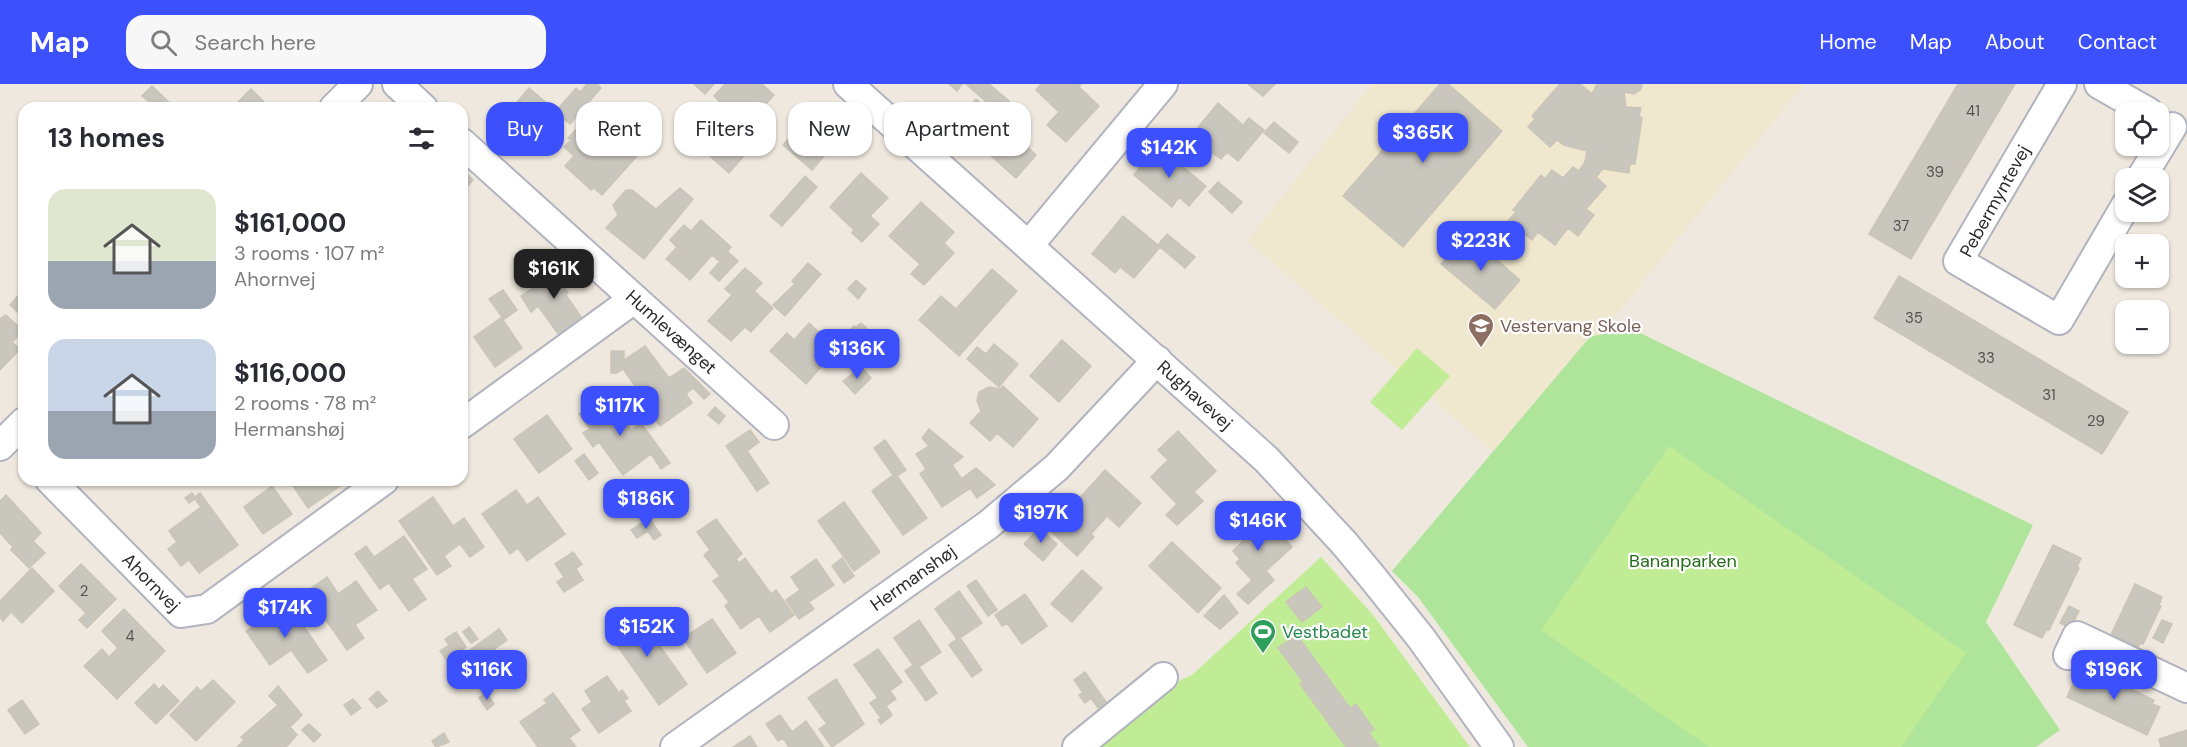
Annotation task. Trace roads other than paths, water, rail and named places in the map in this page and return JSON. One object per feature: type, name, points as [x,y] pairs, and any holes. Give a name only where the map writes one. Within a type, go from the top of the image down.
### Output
[{"type":"street","points":[[340,102],[358,84]]},
{"type":"street","points":[[397,84],[416,102]]},
{"type":"street","name":"Rughavevej","points":[[848,84],[1266,459],[1344,543],[1420,638],[1500,747]]},
{"type":"street","points":[[1029,244],[1163,84]]},
{"type":"street","name":"Pebermyntevej","points":[[2062,84],[1958,261],[2059,320],[2116,222]]},
{"type":"street","points":[[2099,84],[2130,102]]},
{"type":"street","points":[[2147,168],[2172,127]]},
{"type":"street","name":"Humlevænget","points":[[468,148],[774,424]]},
{"type":"street","points":[[468,420],[634,299]]},
{"type":"street","name":"Hermanshøj","points":[[675,747],[988,525],[1057,467],[1157,360]]},
{"type":"street","name":"Ahornvej","points":[[56,486],[181,613],[207,609],[376,486]]},
{"type":"street","points":[[2068,655],[2077,636],[2187,688]]},
{"type":"street","points":[[1077,747],[1163,677]]},
{"type":"place","name":"Vestervang Skole","points":[[1481,349]]},
{"type":"place","name":"Vestbadet","points":[[1263,655]]},
{"type":"park label","name":"Bananparken","points":[[1683,561]]}]
